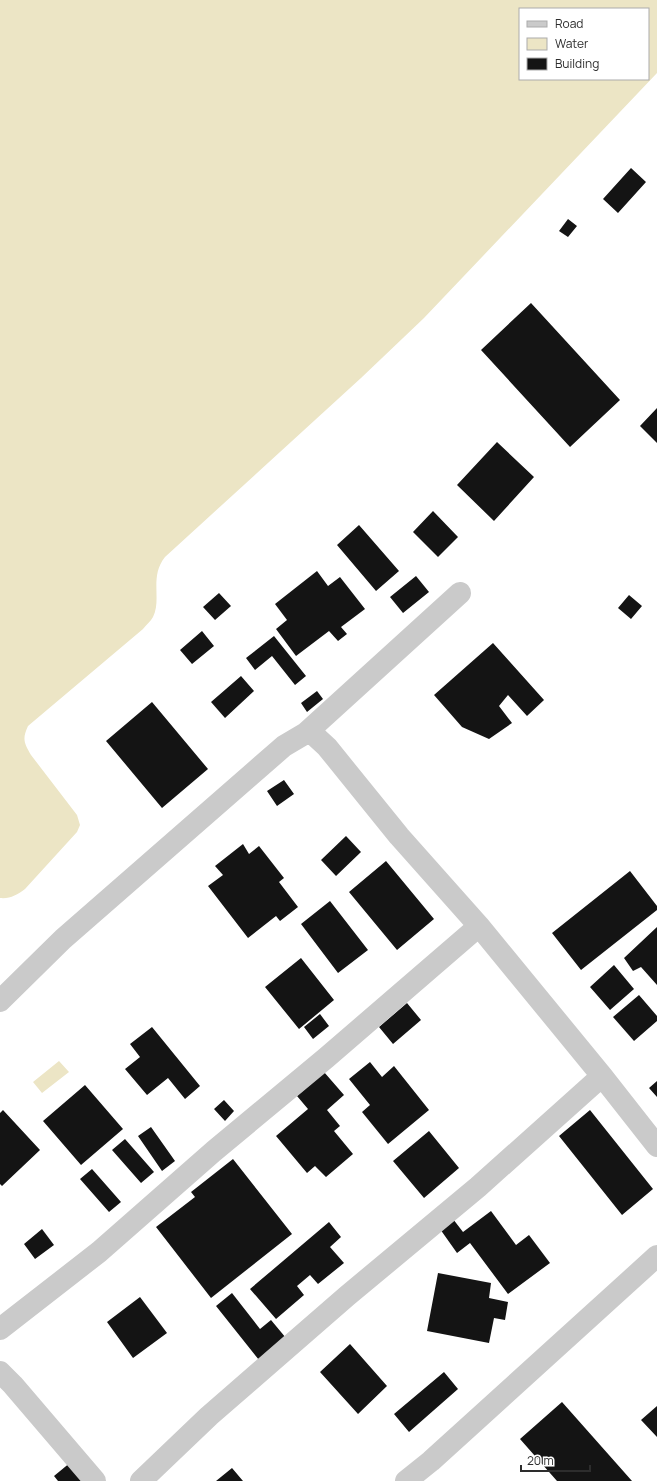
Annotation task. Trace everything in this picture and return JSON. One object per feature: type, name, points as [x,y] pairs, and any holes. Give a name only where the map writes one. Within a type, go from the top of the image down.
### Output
[{"type":"street","points":[[0,1001],[63,939],[152,860],[284,746],[306,733],[460,593]]},
{"type":"street","points":[[306,733],[314,735],[327,747],[399,836],[479,926],[602,1076],[657,1146]]},
{"type":"street","points":[[0,1328],[99,1252],[214,1151],[326,1058],[479,926]]},
{"type":"street","points":[[141,1481],[209,1416],[347,1296],[478,1187],[602,1076]]},
{"type":"street","points":[[406,1481],[657,1256]]},
{"type":"street","points":[[0,1372],[13,1385],[95,1481]]},
{"type":"water","points":[[0,0],[657,0],[657,73],[424,318],[361,378],[165,557],[158,572],[155,610],[151,620],[143,629],[28,726],[24,738],[25,744],[31,755],[77,815],[80,825],[77,832],[25,889],[7,898],[0,898]]},
{"type":"water","points":[[59,1061],[69,1072],[42,1093],[33,1082]]},
{"type":"building","points":[[631,168],[646,182],[618,213],[603,199]]},
{"type":"building","points":[[568,219],[577,226],[568,237],[559,231]]},
{"type":"building","points":[[531,303],[620,400],[570,447],[481,350]]},
{"type":"building","points":[[657,408],[657,443],[640,426]]},
{"type":"building","points":[[497,442],[534,477],[494,521],[457,485]]},
{"type":"building","points":[[433,511],[458,537],[438,557],[413,532]]},
{"type":"building","points":[[359,525],[399,571],[376,591],[337,545]]},
{"type":"building","points":[[317,571],[328,586],[340,577],[365,609],[341,627],[347,634],[338,641],[329,631],[296,656],[276,629],[287,620],[275,604]]},
{"type":"building","points":[[416,576],[429,592],[403,613],[390,597]]},
{"type":"building","points":[[219,593],[231,606],[215,620],[203,607]]},
{"type":"building","points":[[629,595],[642,606],[631,619],[618,608]]},
{"type":"building","points":[[202,631],[214,646],[192,664],[180,650]]},
{"type":"building","points":[[274,636],[306,676],[295,685],[272,656],[255,670],[246,658]]},
{"type":"building","points":[[493,643],[544,700],[527,716],[508,695],[499,706],[512,723],[489,739],[462,727],[434,695]]},
{"type":"building","points":[[241,676],[254,691],[225,718],[211,702]]},
{"type":"building","points":[[317,691],[323,699],[307,712],[301,703]]},
{"type":"building","points":[[152,702],[208,769],[162,808],[106,741]]},
{"type":"building","points":[[284,780],[294,794],[277,806],[267,791]]},
{"type":"building","points":[[346,836],[361,852],[336,876],[321,860]]},
{"type":"building","points":[[243,844],[249,854],[259,846],[284,878],[279,882],[298,907],[280,921],[276,916],[248,938],[208,886],[223,875],[215,866]]},
{"type":"building","points":[[386,861],[434,919],[397,950],[349,892]]},
{"type":"building","points":[[630,871],[657,906],[657,910],[581,970],[552,933]]},
{"type":"building","points":[[330,901],[368,950],[338,973],[301,924]]},
{"type":"building","points":[[657,927],[657,985],[641,967],[633,971],[624,958]]},
{"type":"building","points":[[301,958],[334,1000],[299,1029],[265,987]]},
{"type":"building","points":[[614,965],[634,989],[610,1010],[590,987]]},
{"type":"building","points":[[639,995],[657,1016],[657,1021],[634,1041],[613,1017]]},
{"type":"building","points":[[407,1003],[421,1020],[393,1044],[379,1027]]},
{"type":"building","points":[[320,1014],[329,1026],[313,1039],[304,1027]]},
{"type":"building","points":[[152,1027],[200,1086],[185,1099],[168,1078],[147,1095],[125,1069],[140,1057],[130,1044]]},
{"type":"building","points":[[370,1062],[382,1077],[394,1066],[429,1110],[388,1144],[362,1112],[370,1105],[349,1079]]},
{"type":"building","points":[[324,1072],[344,1095],[327,1110],[340,1126],[334,1131],[353,1154],[326,1177],[315,1166],[307,1173],[276,1136],[308,1109],[297,1096]]},
{"type":"building","points":[[657,1081],[657,1097],[649,1088]]},
{"type":"building","points":[[85,1085],[123,1129],[81,1165],[43,1121]]},
{"type":"building","points":[[224,1100],[234,1111],[225,1121],[214,1109]]},
{"type":"building","points":[[3,1110],[40,1150],[2,1186],[0,1184],[0,1113]]},
{"type":"building","points":[[590,1110],[653,1189],[622,1215],[559,1136]]},
{"type":"building","points":[[151,1127],[175,1161],[162,1171],[138,1136]]},
{"type":"building","points":[[429,1131],[459,1168],[424,1198],[393,1161]]},
{"type":"building","points":[[125,1139],[154,1172],[141,1183],[112,1150]]},
{"type":"building","points":[[233,1159],[292,1234],[211,1298],[156,1227],[195,1197],[191,1192]]},
{"type":"building","points":[[92,1169],[121,1202],[109,1212],[80,1179]]},
{"type":"building","points":[[491,1211],[516,1245],[529,1235],[550,1263],[508,1294],[470,1243],[457,1253],[440,1229],[453,1219],[463,1232]]},
{"type":"building","points":[[329,1222],[341,1237],[330,1247],[344,1263],[318,1284],[310,1275],[297,1286],[304,1295],[276,1319],[250,1289]]},
{"type":"building","points":[[42,1229],[54,1245],[35,1259],[24,1244]]},
{"type":"building","points":[[438,1273],[491,1283],[489,1298],[508,1302],[505,1320],[494,1318],[489,1343],[427,1331]]},
{"type":"building","points":[[232,1293],[260,1329],[271,1320],[286,1338],[259,1360],[216,1306]]},
{"type":"building","points":[[140,1297],[167,1333],[133,1358],[107,1322]]},
{"type":"building","points":[[350,1344],[387,1386],[358,1414],[320,1372]]},
{"type":"building","points":[[444,1372],[458,1389],[409,1432],[394,1414]]},
{"type":"building","points":[[562,1402],[632,1481],[557,1481],[520,1439]]},
{"type":"building","points":[[657,1406],[657,1437],[641,1420]]},
{"type":"building","points":[[71,1462],[86,1481],[58,1481],[54,1476]]},
{"type":"building","points":[[232,1468],[243,1481],[216,1481]]}]
